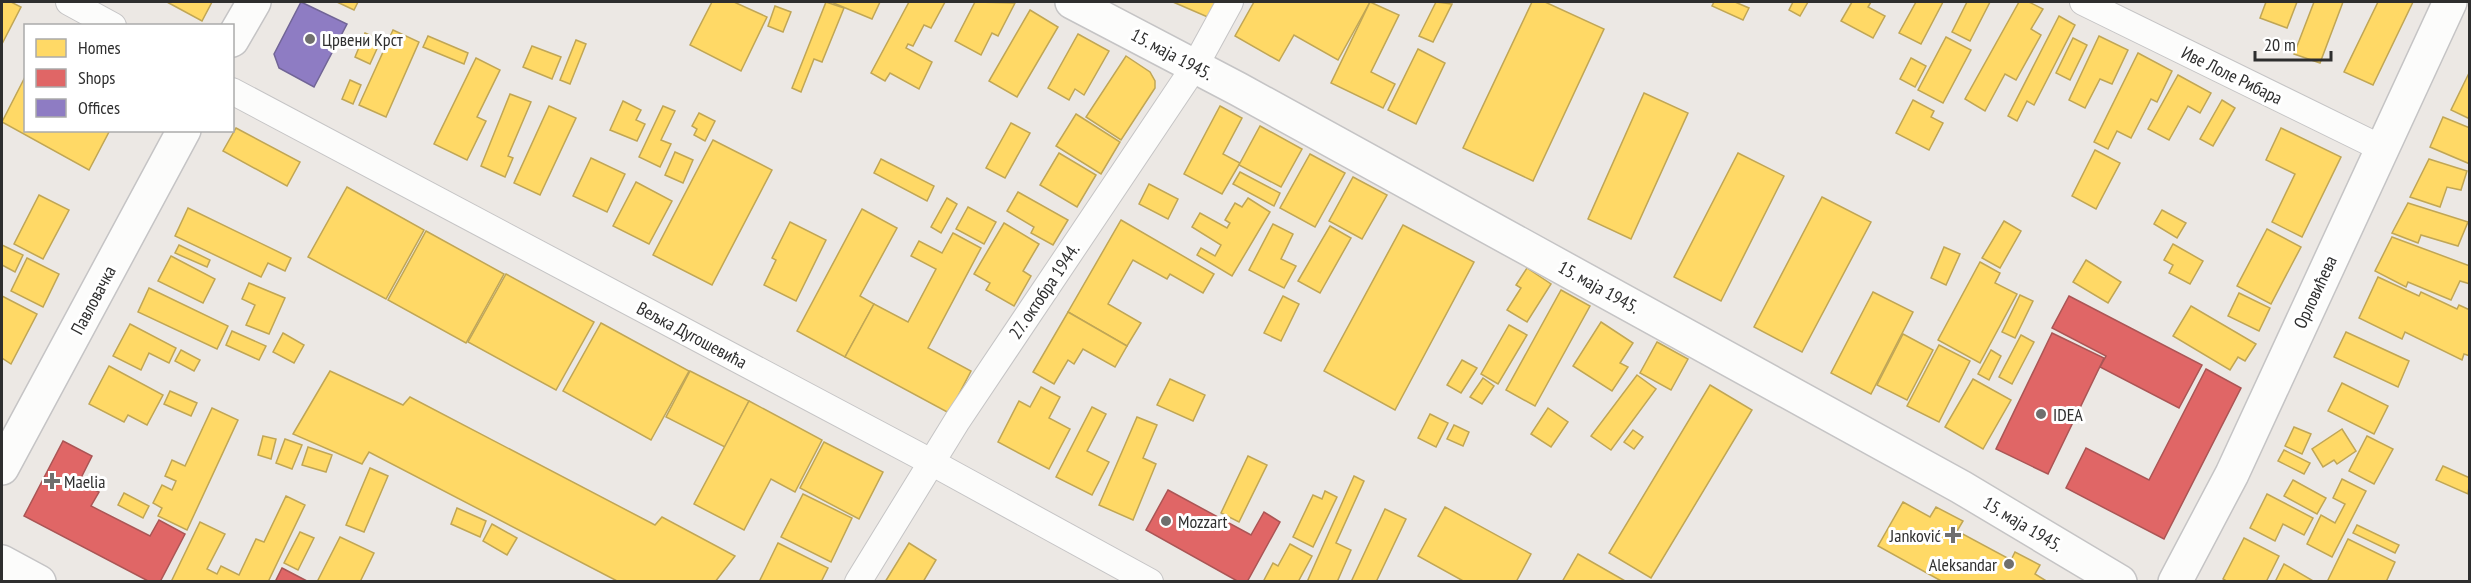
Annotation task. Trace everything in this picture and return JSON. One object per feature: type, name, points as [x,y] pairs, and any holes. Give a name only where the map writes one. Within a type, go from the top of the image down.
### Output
[{"type":"street","points":[[69,2],[109,24]]},
{"type":"street","points":[[234,37],[254,2]]},
{"type":"street","name":"15. маја 1945.","points":[[1072,2],[1195,66],[1961,487],[2120,582]]},
{"type":"street","name":"27. октобра 1944.","points":[[858,582],[932,462],[1195,66],[1230,2]]},
{"type":"street","name":"Иве Лоле Рибара","points":[[2083,2],[2381,148]]},
{"type":"street","name":"Орловићева","points":[[2175,582],[2232,474],[2450,2]]},
{"type":"street","name":"Вељка Дугошевића","points":[[234,92],[932,462],[1150,582]]},
{"type":"street","name":"Павловачка","points":[[2,468],[183,132]]},
{"type":"street","points":[[2,562],[39,582]]},
{"type":"building: Homes","points":[[2,2],[11,2],[21,7],[2,44]]},
{"type":"building: Homes","points":[[167,2],[212,2],[202,21]]},
{"type":"building: Homes","points":[[337,2],[358,2],[354,10]]},
{"type":"building: Homes","points":[[712,2],[734,2],[767,17],[741,71],[690,45]]},
{"type":"building: Homes","points":[[826,2],[844,8],[822,62],[814,59],[801,92],[792,88]]},
{"type":"building: Homes","points":[[831,2],[880,2],[872,19]]},
{"type":"building: Homes","points":[[909,2],[945,2],[931,28],[924,25],[913,46],[908,44],[906,48],[932,62],[919,89],[890,73],[885,81],[871,73]]},
{"type":"building: Homes","points":[[975,2],[1015,3],[998,36],[992,33],[981,55],[955,41]]},
{"type":"building: Homes","points":[[1173,2],[1217,2],[1210,18]]},
{"type":"building: Homes","points":[[1254,2],[1370,2],[1338,60],[1294,35],[1279,61],[1235,36]]},
{"type":"building: Homes","points":[[1370,2],[1399,15],[1371,72],[1395,84],[1383,108],[1331,83]]},
{"type":"building: Homes","points":[[1436,2],[1452,4],[1433,42],[1419,36]]},
{"type":"building: Homes","points":[[1532,2],[1545,2],[1604,29],[1533,181],[1463,148]]},
{"type":"building: Homes","points":[[1714,2],[1735,2],[1749,8],[1743,20],[1712,6]]},
{"type":"building: Homes","points":[[1793,2],[1808,2],[1800,16],[1789,10]]},
{"type":"building: Homes","points":[[1852,2],[1871,2],[1868,7],[1885,16],[1873,38],[1841,21]]},
{"type":"building: Homes","points":[[1916,2],[1943,2],[1921,44],[1899,33]]},
{"type":"building: Homes","points":[[1967,2],[1990,2],[1970,41],[1952,32]]},
{"type":"building: Homes","points":[[2019,2],[2029,2],[2043,9],[2031,29],[2041,35],[2016,80],[2005,74],[1985,111],[1965,99]]},
{"type":"building: Homes","points":[[2266,2],[2297,2],[2287,28],[2260,18]]},
{"type":"building: Homes","points":[[2314,2],[2343,2],[2320,63],[2294,54]]},
{"type":"building: Homes","points":[[2378,2],[2413,2],[2373,85],[2344,72]]},
{"type":"building: Homes","points":[[775,6],[791,12],[783,32],[768,26]]},
{"type":"building: Homes","points":[[1030,10],[1058,27],[1017,97],[989,81]]},
{"type":"building: Homes","points":[[2059,16],[2075,25],[2034,105],[2027,101],[2017,121],[2008,116]]},
{"type":"building: Homes","points":[[393,30],[419,42],[386,117],[359,105]]},
{"type":"building: Homes","points":[[365,33],[381,40],[370,64],[355,57]]},
{"type":"building: Homes","points":[[1078,34],[1109,51],[1084,95],[1075,89],[1069,100],[1048,88]]},
{"type":"building: Homes","points":[[428,36],[468,53],[464,64],[423,47]]},
{"type":"building: Homes","points":[[2099,36],[2128,50],[2112,84],[2100,79],[2085,108],[2069,100]]},
{"type":"building: Homes","points":[[1946,37],[1971,50],[1943,103],[1918,90]]},
{"type":"building: Homes","points":[[2073,38],[2087,45],[2070,80],[2056,73]]},
{"type":"building: Homes","points":[[576,40],[586,44],[570,84],[560,80]]},
{"type":"building: Homes","points":[[532,46],[561,57],[552,79],[523,67]]},
{"type":"building: Homes","points":[[1418,49],[1445,63],[1416,124],[1388,110]]},
{"type":"building: Homes","points":[[2138,53],[2172,71],[2157,102],[2151,99],[2131,138],[2117,131],[2108,149],[2094,142]]},
{"type":"building: Homes","points":[[1126,56],[1150,72],[1155,81],[1155,88],[1121,140],[1086,117]]},
{"type":"building: Homes","points":[[476,58],[500,70],[477,117],[486,121],[467,160],[434,144]]},
{"type":"building: Homes","points":[[1911,58],[1926,66],[1915,87],[1900,79]]},
{"type":"building: Homes","points":[[2470,71],[2470,119],[2451,110]]},
{"type":"building: Homes","points":[[2178,75],[2211,93],[2200,113],[2188,106],[2169,140],[2148,129]]},
{"type":"building: Homes","points":[[24,79],[24,132],[109,132],[89,170],[2,122]]},
{"type":"building: Homes","points":[[350,80],[361,85],[353,104],[342,99]]},
{"type":"building: Homes","points":[[1644,93],[1688,113],[1631,239],[1588,219]]},
{"type":"building: Homes","points":[[510,94],[531,102],[508,156],[513,158],[505,177],[481,166]]},
{"type":"building: Homes","points":[[1913,100],[1934,111],[1931,117],[1943,123],[1929,150],[1896,133]]},
{"type":"building: Homes","points":[[2222,100],[2235,108],[2213,146],[2200,139]]},
{"type":"building: Homes","points":[[623,101],[641,110],[636,120],[645,124],[637,141],[610,130]]},
{"type":"building: Homes","points":[[549,106],[576,118],[540,195],[514,183]]},
{"type":"building: Homes","points":[[663,106],[675,111],[661,140],[671,144],[660,167],[639,157]]},
{"type":"building: Homes","points":[[1220,106],[1242,118],[1223,154],[1240,163],[1222,194],[1184,174]]},
{"type":"building: Homes","points":[[699,113],[715,121],[705,141],[694,135],[697,129],[692,126]]},
{"type":"building: Homes","points":[[1076,114],[1120,142],[1101,174],[1056,146]]},
{"type":"building: Homes","points":[[2443,117],[2470,128],[2470,164],[2430,147]]},
{"type":"building: Homes","points":[[1011,123],[1030,133],[1005,178],[986,168]]},
{"type":"building: Homes","points":[[1260,126],[1302,149],[1281,187],[1239,165]]},
{"type":"building: Homes","points":[[236,128],[300,162],[287,186],[223,151]]},
{"type":"building: Homes","points":[[2281,128],[2341,157],[2302,237],[2272,222],[2295,174],[2266,160]]},
{"type":"building: Homes","points":[[713,140],[772,170],[712,285],[653,255]]},
{"type":"building: Homes","points":[[2095,150],[2120,163],[2096,209],[2072,196]]},
{"type":"building: Homes","points":[[675,152],[693,160],[683,183],[665,175]]},
{"type":"building: Homes","points":[[1059,153],[1096,175],[1077,207],[1040,185]]},
{"type":"building: Homes","points":[[1738,153],[1784,176],[1721,301],[1674,277]]},
{"type":"building: Homes","points":[[1310,154],[1345,173],[1315,227],[1280,208]]},
{"type":"building: Homes","points":[[591,158],[625,174],[607,212],[573,196]]},
{"type":"building: Homes","points":[[881,159],[934,186],[927,201],[874,173]]},
{"type":"building: Homes","points":[[2429,159],[2467,171],[2461,190],[2447,187],[2440,207],[2410,197]]},
{"type":"building: Homes","points":[[1240,172],[1280,193],[1274,206],[1233,184]]},
{"type":"building: Homes","points":[[1353,177],[1387,195],[1362,239],[1329,221]]},
{"type":"building: Homes","points":[[636,182],[672,201],[649,244],[613,226]]},
{"type":"building: Homes","points":[[1149,184],[1178,199],[1168,219],[1139,204]]},
{"type":"building: Homes","points":[[347,187],[424,230],[386,299],[308,257]]},
{"type":"building: Homes","points":[[1018,192],[1068,220],[1053,245],[1031,233],[1034,227],[1007,211]]},
{"type":"building: Homes","points":[[39,195],[69,210],[43,259],[14,244]]},
{"type":"building: Homes","points":[[1822,197],[1871,222],[1802,352],[1754,327]]},
{"type":"building: Homes","points":[[947,198],[957,204],[941,233],[931,227]]},
{"type":"building: Homes","points":[[1248,198],[1270,212],[1232,276],[1197,255],[1201,248],[1215,256],[1221,245],[1192,227],[1200,213],[1227,228],[1230,223],[1225,220],[1235,203],[1242,207]]},
{"type":"building: Homes","points":[[2408,203],[2468,222],[2458,246],[2421,235],[2418,243],[2392,233]]},
{"type":"building: Homes","points":[[968,207],[996,222],[984,244],[956,229]]},
{"type":"building: Homes","points":[[188,208],[291,258],[285,271],[268,263],[261,277],[175,236]]},
{"type":"building: Homes","points":[[862,209],[897,228],[860,296],[874,304],[845,357],[797,331]]},
{"type":"building: Homes","points":[[2162,210],[2186,223],[2177,238],[2154,224]]},
{"type":"building: Homes","points":[[1121,220],[1214,274],[1203,293],[1170,274],[1167,279],[1133,260],[1108,304],[1141,323],[1127,346],[1068,312]]},
{"type":"building: Homes","points":[[2004,221],[2021,231],[2000,268],[1982,258]]},
{"type":"building: Homes","points":[[790,222],[826,240],[796,301],[764,285],[776,260],[772,258]]},
{"type":"building: Homes","points":[[1004,223],[1039,244],[1023,271],[1031,276],[1014,306],[986,290],[990,283],[974,274]]},
{"type":"building: Homes","points":[[1273,224],[1293,234],[1281,259],[1296,266],[1284,288],[1249,270]]},
{"type":"building: Homes","points":[[1403,225],[1474,262],[1395,410],[1324,371]]},
{"type":"building: Homes","points":[[1330,226],[1351,238],[1320,293],[1298,281]]},
{"type":"building: Homes","points":[[2267,229],[2301,247],[2271,304],[2237,286]]},
{"type":"building: Homes","points":[[426,231],[504,274],[466,343],[388,300]]},
{"type":"building: Homes","points":[[953,233],[981,248],[928,348],[971,371],[949,413],[845,357],[874,304],[908,322],[936,269],[911,256],[919,241],[942,253]]},
{"type":"building: Homes","points":[[2392,237],[2470,266],[2470,284],[2460,281],[2451,300],[2408,282],[2406,287],[2375,271]]},
{"type":"building: Homes","points":[[2173,244],[2203,261],[2190,284],[2169,273],[2173,265],[2164,260]]},
{"type":"building: Homes","points":[[2,245],[23,255],[15,272],[2,265]]},
{"type":"building: Homes","points":[[179,245],[210,260],[207,267],[175,253]]},
{"type":"building: Homes","points":[[1944,247],[1960,254],[1946,285],[1931,278]]},
{"type":"building: Homes","points":[[171,256],[215,279],[203,303],[158,281]]},
{"type":"building: Homes","points":[[27,258],[59,274],[43,307],[11,291]]},
{"type":"building: Homes","points":[[2086,260],[2121,282],[2108,303],[2073,282]]},
{"type":"building: Homes","points":[[1980,262],[2000,273],[1995,283],[2017,294],[1980,363],[1938,340]]},
{"type":"building: Homes","points":[[1527,268],[1551,284],[1527,322],[1507,310],[1521,288],[1516,285]]},
{"type":"building: Homes","points":[[506,274],[594,322],[556,390],[468,342]]},
{"type":"building: Homes","points":[[2378,277],[2419,296],[2421,292],[2457,309],[2459,305],[2470,310],[2470,356],[2464,354],[2462,360],[2405,332],[2402,339],[2359,318]]},
{"type":"building: Homes","points":[[249,283],[285,298],[269,334],[246,325],[255,305],[242,299]]},
{"type":"building: Homes","points":[[149,288],[228,326],[217,349],[138,312]]},
{"type":"building: Homes","points":[[1561,290],[1590,306],[1535,406],[1506,390]]},
{"type":"building: Homes","points":[[1873,292],[1913,312],[1871,394],[1831,373]]},
{"type":"building: Homes","points":[[2239,293],[2270,308],[2259,331],[2228,316]]},
{"type":"building: Homes","points":[[2020,295],[2033,301],[2015,338],[2002,332]]},
{"type":"building: Homes","points":[[2,296],[37,314],[11,364],[2,358]]},
{"type":"building: Homes","points":[[1283,296],[1299,304],[1281,341],[1264,333]]},
{"type":"building: Homes","points":[[2191,306],[2256,344],[2245,361],[2238,357],[2230,370],[2173,336]]},
{"type":"building: Homes","points":[[1068,312],[1127,346],[1115,367],[1083,349],[1074,364],[1068,360],[1054,384],[1033,372]]},
{"type":"building: Homes","points":[[1601,322],[1633,343],[1620,363],[1628,367],[1612,391],[1573,366]]},
{"type":"building: Homes","points":[[601,323],[689,371],[651,440],[563,391]]},
{"type":"building: Homes","points":[[130,324],[176,348],[169,363],[149,353],[141,370],[113,356]]},
{"type":"building: Homes","points":[[1509,325],[1527,335],[1498,384],[1481,374]]},
{"type":"building: Homes","points":[[232,331],[266,346],[259,360],[226,345]]},
{"type":"building: Homes","points":[[2346,332],[2409,361],[2398,387],[2334,357]]},
{"type":"building: Homes","points":[[283,333],[304,345],[294,363],[273,352]]},
{"type":"building: Homes","points":[[1903,334],[1933,350],[1907,400],[1877,385]]},
{"type":"building: Homes","points":[[2021,335],[2034,342],[2012,384],[1999,377]]},
{"type":"building: Homes","points":[[1657,342],[1688,359],[1671,390],[1640,373]]},
{"type":"building: Homes","points":[[1939,345],[1970,361],[1939,422],[1907,406]]},
{"type":"building: Homes","points":[[181,350],[200,360],[194,371],[175,361]]},
{"type":"building: Homes","points":[[1991,350],[2001,356],[1989,380],[1978,374]]},
{"type":"building: Homes","points":[[1462,360],[1477,368],[1461,393],[1447,385]]},
{"type":"building: Homes","points":[[109,366],[163,395],[147,425],[128,415],[124,422],[89,404]]},
{"type":"building: Homes","points":[[330,371],[403,405],[410,397],[655,525],[662,517],[735,556],[715,582],[619,582],[369,452],[362,464],[293,434]]},
{"type":"building: Homes","points":[[690,371],[749,401],[725,447],[666,417]]},
{"type":"building: Homes","points":[[1637,375],[1656,389],[1611,450],[1591,436]]},
{"type":"building: Homes","points":[[1483,378],[1494,386],[1482,404],[1470,397]]},
{"type":"building: Homes","points":[[1170,379],[1205,395],[1193,421],[1157,405]]},
{"type":"building: Homes","points":[[1973,379],[2011,400],[1983,449],[1945,427]]},
{"type":"building: Homes","points":[[2342,383],[2388,406],[2374,434],[2328,411]]},
{"type":"building: Homes","points":[[1710,385],[1752,410],[1651,578],[1609,553]]},
{"type":"building: Homes","points":[[1041,387],[1060,397],[1049,418],[1070,429],[1049,469],[998,442],[1019,401],[1030,407]]},
{"type":"building: Homes","points":[[170,391],[197,403],[191,416],[164,404]]},
{"type":"building: Homes","points":[[749,401],[822,440],[795,492],[771,479],[744,530],[694,504]]},
{"type":"building: Homes","points":[[1092,407],[1106,414],[1087,451],[1109,462],[1092,495],[1056,477]]},
{"type":"building: Homes","points":[[212,408],[238,420],[187,530],[158,516],[162,508],[153,503],[162,485],[172,490],[176,481],[165,476],[172,460],[185,466]]},
{"type":"building: Homes","points":[[1548,408],[1568,422],[1551,447],[1531,434]]},
{"type":"building: Homes","points":[[1430,414],[1448,423],[1436,447],[1418,438]]},
{"type":"building: Homes","points":[[1137,417],[1157,425],[1143,458],[1156,464],[1133,520],[1099,505]]},
{"type":"building: Homes","points":[[1454,425],[1469,432],[1463,446],[1447,439]]},
{"type":"building: Homes","points":[[2294,427],[2311,434],[2302,454],[2285,446]]},
{"type":"building: Homes","points":[[2342,429],[2356,451],[2337,464],[2334,460],[2323,467],[2312,449]]},
{"type":"building: Homes","points":[[1633,430],[1643,437],[1634,449],[1624,442]]},
{"type":"building: Homes","points":[[263,436],[276,439],[271,459],[258,455]]},
{"type":"building: Homes","points":[[2367,436],[2393,449],[2374,484],[2349,471]]},
{"type":"building: Homes","points":[[285,439],[302,445],[292,469],[276,463]]},
{"type":"building: Homes","points":[[824,442],[883,472],[859,519],[800,488]]},
{"type":"building: Homes","points":[[308,447],[332,455],[326,472],[302,465]]},
{"type":"building: Homes","points":[[2284,450],[2310,463],[2304,474],[2278,461]]},
{"type":"building: Homes","points":[[1248,456],[1267,465],[1239,522],[1221,513]]},
{"type":"building: Homes","points":[[2443,466],[2470,478],[2468,494],[2436,480]]},
{"type":"building: Homes","points":[[370,468],[388,476],[364,532],[346,525]]},
{"type":"building: Homes","points":[[1354,476],[1364,481],[1336,543],[1351,550],[1337,582],[1307,582]]},
{"type":"building: Homes","points":[[2342,479],[2366,491],[2332,557],[2307,544],[2321,515],[2335,523],[2345,504],[2333,498]]},
{"type":"building: Homes","points":[[2293,480],[2326,498],[2317,514],[2284,496]]},
{"type":"building: Homes","points":[[1325,491],[1337,497],[1313,547],[1293,537],[1313,495],[1322,499]]},
{"type":"building: Homes","points":[[124,493],[149,506],[143,518],[118,505]]},
{"type":"building: Homes","points":[[803,494],[852,518],[831,562],[781,537]]},
{"type":"building: Homes","points":[[2267,494],[2313,518],[2304,535],[2283,524],[2275,541],[2250,528]]},
{"type":"building: Homes","points":[[286,496],[305,505],[268,582],[171,582],[200,522],[225,534],[207,569],[217,574],[221,566],[239,575],[256,539],[264,542]]},
{"type":"building: Homes","points":[[1903,502],[1930,517],[1936,507],[1963,521],[1957,531],[2011,560],[2015,552],[2040,565],[2035,574],[2048,582],[1943,582],[1878,546]]},
{"type":"building: Homes","points":[[1445,507],[1531,554],[1516,582],[1465,582],[1418,556]]},
{"type":"building: Homes","points":[[457,508],[486,521],[480,537],[451,524]]},
{"type":"building: Homes","points":[[1385,509],[1406,519],[1376,582],[1351,582]]},
{"type":"building: Homes","points":[[492,524],[517,538],[507,555],[483,541]]},
{"type":"building: Homes","points":[[2357,525],[2399,545],[2395,553],[2353,533]]},
{"type":"building: Homes","points":[[300,532],[314,538],[298,570],[284,563]]},
{"type":"building: Homes","points":[[340,537],[374,553],[360,582],[317,582]]},
{"type":"building: Homes","points":[[2244,538],[2279,556],[2266,582],[2228,582],[2223,579]]},
{"type":"building: Homes","points":[[2348,539],[2395,562],[2386,582],[2327,582]]},
{"type":"building: Homes","points":[[778,543],[828,568],[821,582],[759,582]]},
{"type":"building: Homes","points":[[909,543],[936,560],[923,582],[885,582]]},
{"type":"building: Homes","points":[[1290,544],[1312,556],[1298,582],[1263,582],[1273,563],[1278,566]]},
{"type":"building: Homes","points":[[1578,554],[1627,582],[1562,582]]},
{"type":"building: Homes","points":[[2284,564],[2315,582],[2275,582]]},
{"type":"building: Shops","points":[[2069,296],[2202,365],[2179,408],[2100,367],[2106,356],[2052,328]]},
{"type":"building: Shops","points":[[2052,333],[2104,358],[2048,474],[1996,449]]},
{"type":"building: Shops","points":[[2206,369],[2241,388],[2164,539],[2066,488],[2086,448],[2149,480]]},
{"type":"building: Shops","points":[[63,441],[92,456],[79,482],[99,492],[91,506],[150,536],[159,520],[185,534],[160,582],[150,582],[24,516]]},
{"type":"building: Shops","points":[[1168,490],[1251,535],[1264,512],[1280,522],[1247,582],[1239,582],[1146,530]]},
{"type":"building: Shops","points":[[282,568],[307,581],[307,582],[275,582]]},
{"type":"building: Offices","name":"Црвени Крст","points":[[301,2],[347,24],[314,87],[279,68],[274,54]]},
{"type":"place","name":"Црвени Крст","points":[[310,39]]},
{"type":"place","name":"IDEA","points":[[2041,414]]},
{"type":"place","name":"Maelia","points":[[52,481]]},
{"type":"place","name":"Mozzart","points":[[1166,521]]},
{"type":"place","name":"Janković","points":[[1953,535]]},
{"type":"place","name":"Aleksandar","points":[[2009,564]]}]
